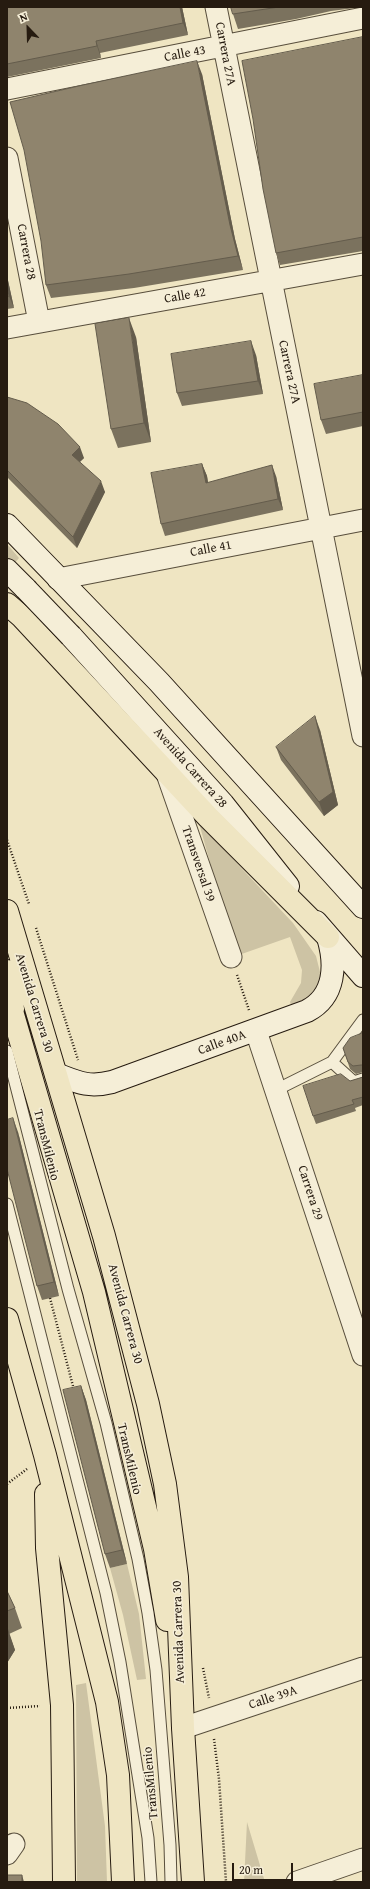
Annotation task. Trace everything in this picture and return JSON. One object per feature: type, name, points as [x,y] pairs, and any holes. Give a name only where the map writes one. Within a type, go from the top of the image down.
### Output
[{"type":"highway","points":[[7,604],[22,616],[208,817],[328,937]]},
{"type":"highway","name":"Avenida Carrera 30","points":[[7,911],[106,1244],[148,1404],[165,1484],[177,1576],[183,1728],[193,1882]]},
{"type":"highway","name":"Avenida Carrera 30","points":[[7,971],[11,1004],[94,1292],[155,1549],[183,1728]]},
{"type":"highway","points":[[7,1319],[46,1455],[107,1702],[118,1775],[123,1882]]},
{"type":"highway","points":[[46,1455],[47,1548],[62,1706],[64,1882]]},
{"type":"main road","points":[[7,525],[159,682],[363,907]]},
{"type":"main road","name":"Avenida Carrera 28","points":[[7,570],[17,585],[72,636],[223,804],[328,937],[363,976]]},
{"type":"main road","name":"Calle 40A","points":[[56,1074],[82,1084],[98,1085],[112,1082],[292,1018],[315,1007],[321,1002],[328,989],[333,964],[328,937]]},
{"type":"street","name":"Carrera 27A","points":[[216,7],[363,736]]},
{"type":"street","name":"Calle 43","points":[[7,89],[363,18]]},
{"type":"street","name":"Carrera 28","points":[[7,158],[39,322]]},
{"type":"street","name":"Calle 42","points":[[7,328],[363,264]]},
{"type":"street","name":"Calle 41","points":[[58,579],[363,520]]},
{"type":"street","name":"Transversal 39","points":[[166,771],[231,958]]},
{"type":"street","name":"Carrera 29","points":[[256,1031],[362,1350]]},
{"type":"street","name":"Calle 39A","points":[[183,1728],[363,1668]]},
{"type":"street","points":[[297,1882],[363,1859]]},
{"type":"lane","points":[[276,1090],[332,1062],[363,1020]]},
{"type":"lane","name":"TransMilenio","points":[[7,1051],[68,1289],[106,1423],[138,1559],[156,1670],[170,1845],[171,1882]]},
{"type":"lane","points":[[332,1062],[354,1082],[363,1079]]},
{"type":"lane","name":"TransMilenio","points":[[7,1204],[106,1593],[120,1662],[148,1838],[150,1882]]},
{"type":"path","points":[[7,840],[30,910]]},
{"type":"path","points":[[35,924],[80,1065]]},
{"type":"path","points":[[231,958],[256,1031]]},
{"type":"path","points":[[50,1298],[75,1394]]},
{"type":"path","points":[[7,1708],[62,1706]]},
{"type":"path","points":[[212,1718],[219,1779],[226,1882]]},
{"type":"shaded area","points":[[7,544],[19,558],[7,572]]},
{"type":"shaded area","points":[[199,823],[293,923],[316,956],[322,980],[312,999],[293,1011],[290,1002],[301,983],[302,970],[290,937],[236,956]]},
{"type":"shaded area","points":[[127,1564],[139,1614],[146,1679],[137,1680],[123,1615],[110,1568]]},
{"type":"shaded area","points":[[86,1683],[105,1826],[107,1882],[77,1882],[76,1685]]},
{"type":"shaded area","points":[[247,1822],[265,1882],[244,1882]]},
{"type":"building","points":[[7,7],[180,7],[183,23],[96,41],[97,46],[7,64]]},
{"type":"building","points":[[231,7],[279,7],[233,14]]},
{"type":"building","points":[[363,37],[363,237],[276,253],[263,189],[253,119],[242,61]]},
{"type":"building","points":[[197,61],[230,225],[238,256],[129,274],[46,285],[41,241],[24,150],[10,102]]},
{"type":"building","points":[[7,285],[9,296],[7,297]]},
{"type":"building","points":[[129,318],[144,423],[111,429],[95,324]]},
{"type":"building","points":[[251,341],[258,381],[177,393],[171,354]]},
{"type":"building","points":[[363,375],[363,412],[321,420],[314,384]]},
{"type":"building","points":[[7,397],[27,403],[58,424],[80,447],[72,455],[101,481],[73,537],[7,470]]},
{"type":"building","points":[[202,464],[206,483],[272,465],[278,499],[161,524],[151,473]]},
{"type":"building","points":[[315,716],[333,792],[319,802],[276,747]]},
{"type":"building","points":[[363,1033],[363,1065],[353,1066],[348,1062],[343,1048],[350,1038]]},
{"type":"building","points":[[341,1074],[350,1081],[363,1077],[363,1097],[352,1100],[354,1104],[313,1116],[303,1086]]},
{"type":"building","points":[[13,1118],[54,1282],[37,1286],[7,1169],[7,1120]]},
{"type":"building","points":[[81,1386],[122,1550],[105,1554],[63,1390]]},
{"type":"building","points":[[7,1591],[15,1608],[7,1611]]},
{"type":"building","points":[[7,1875],[22,1875],[22,1882],[7,1882]]}]
